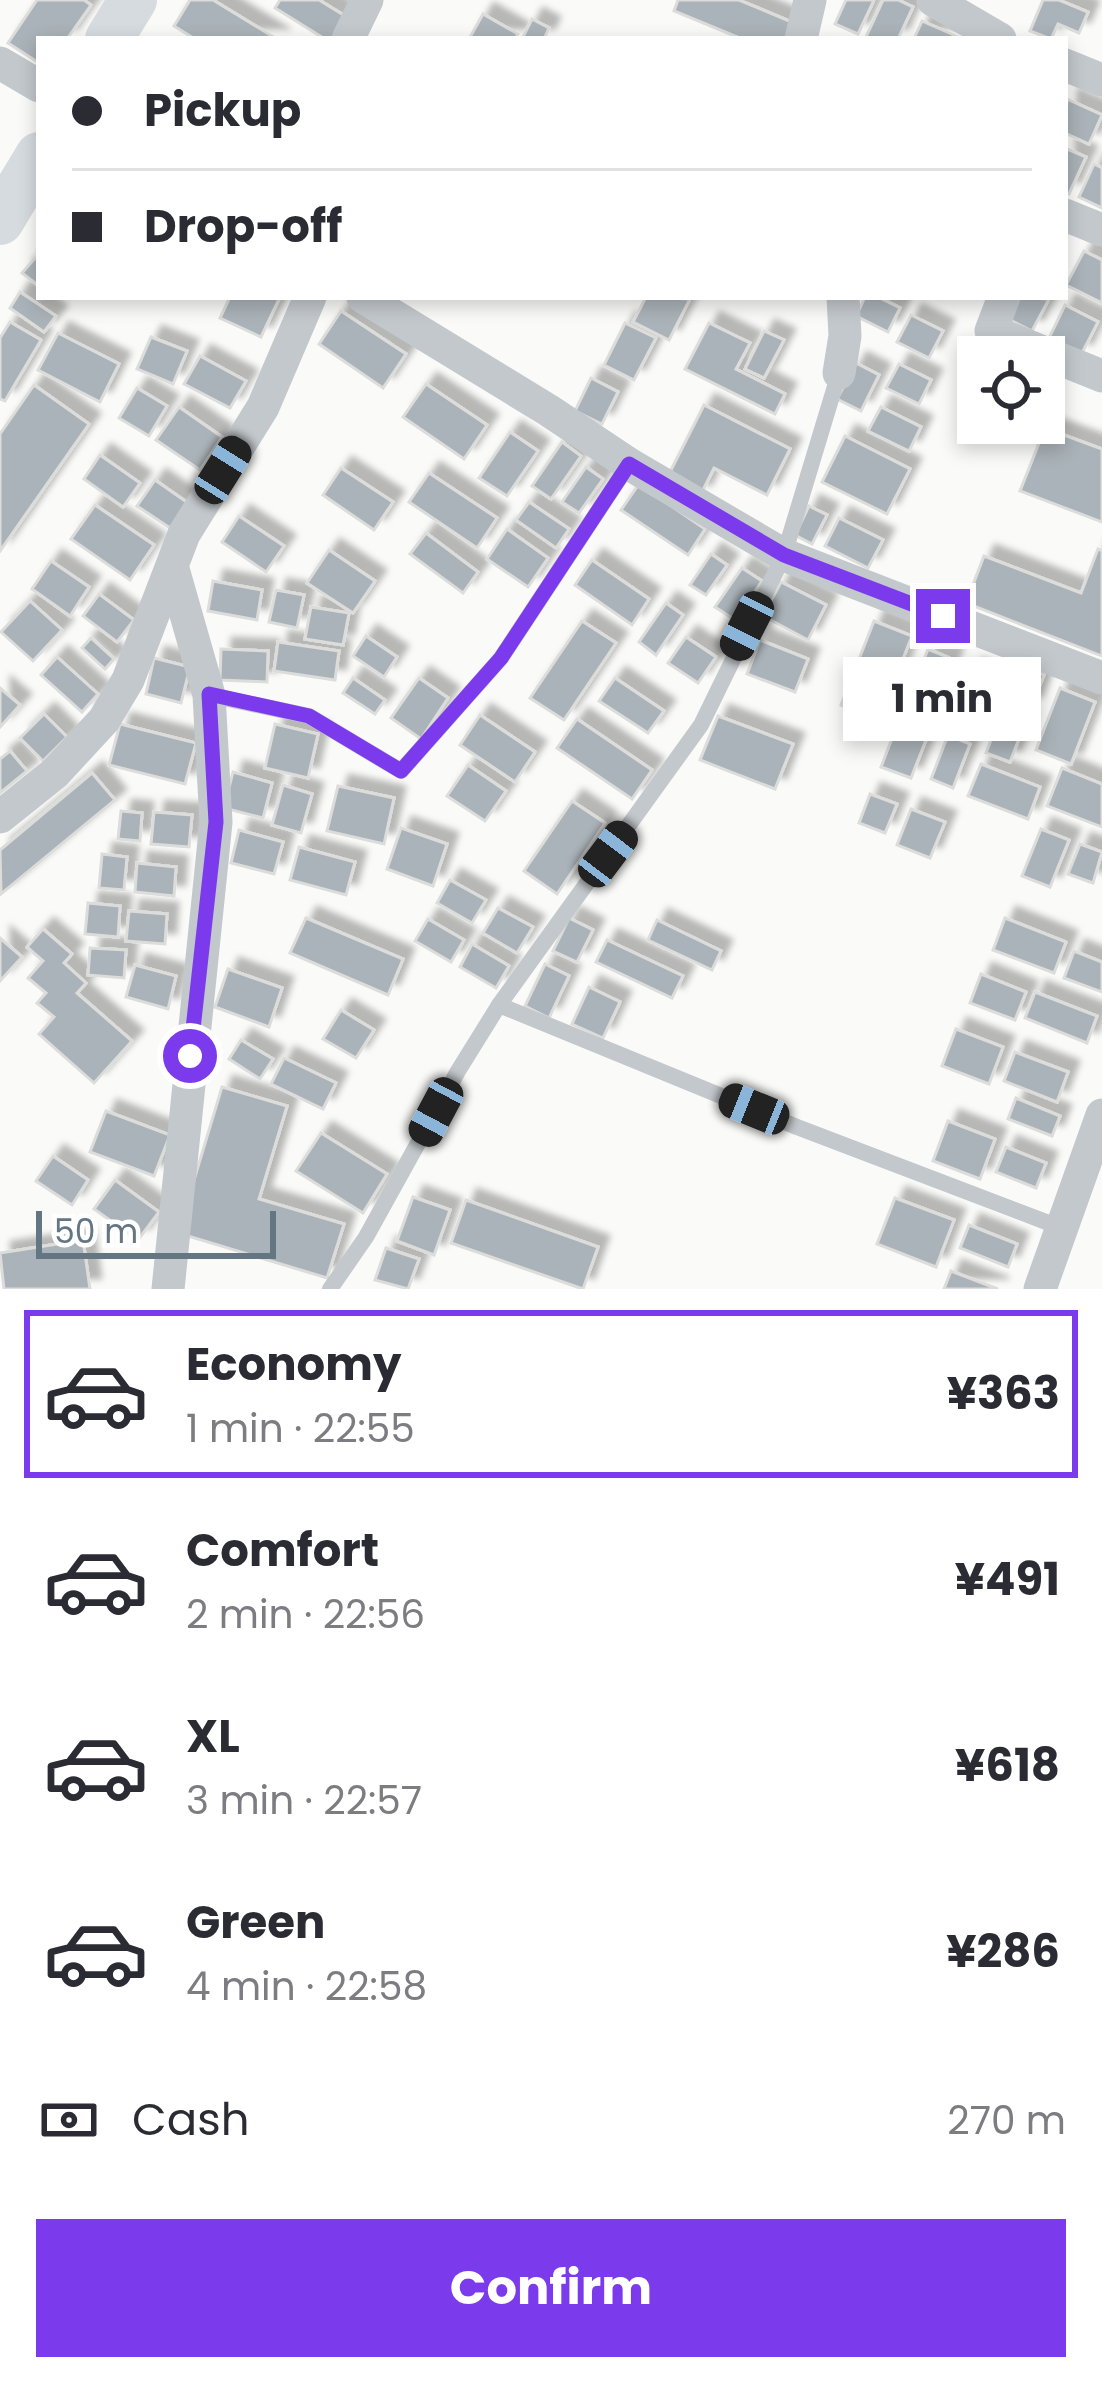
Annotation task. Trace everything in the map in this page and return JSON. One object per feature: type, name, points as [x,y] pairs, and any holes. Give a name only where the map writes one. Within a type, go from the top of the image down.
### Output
[{"type":"street","points":[[112,36],[133,0]]},
{"type":"street","points":[[349,36],[367,0]]},
{"type":"street","points":[[802,36],[810,0]]},
{"type":"street","points":[[932,0],[995,36]]},
{"type":"street","points":[[0,63],[36,84]]},
{"type":"street","points":[[1068,66],[1102,80]]},
{"type":"street","points":[[0,221],[36,161]]},
{"type":"street","points":[[1068,216],[1102,230]]},
{"type":"street","points":[[0,817],[55,773],[104,720],[128,680],[184,534],[262,407],[309,300]]},
{"type":"street","points":[[368,300],[784,555],[1102,678]]},
{"type":"street","points":[[839,373],[845,336],[843,300]]},
{"type":"street","points":[[1003,300],[991,331],[1102,376]]},
{"type":"street","points":[[168,1289],[216,822],[209,694],[172,569]]},
{"type":"street","points":[[1040,1289],[1102,1115]]},
{"type":"lane","points":[[330,1289],[386,1202],[499,1005],[701,725],[784,555],[839,373]]},
{"type":"lane","points":[[209,694],[309,716],[401,771],[501,658],[629,464]]},
{"type":"lane","points":[[499,1005],[797,1127],[1062,1228]]},
{"type":"building","points":[[37,0],[84,0],[91,5],[69,36],[36,36],[36,61],[8,43]]},
{"type":"building","points":[[190,0],[213,0],[272,36],[190,36],[174,26]]},
{"type":"building","points":[[280,0],[319,0],[350,19],[339,36],[320,36],[275,8]]},
{"type":"building","points":[[678,0],[739,0],[799,25],[794,36],[735,36],[674,11]]},
{"type":"building","points":[[846,0],[874,0],[858,34],[835,24]]},
{"type":"building","points":[[883,0],[913,7],[899,36],[866,36]]},
{"type":"building","points":[[1043,0],[1059,0],[1088,12],[1079,33],[1058,24],[1052,36],[1030,31]]},
{"type":"building","points":[[483,14],[518,34],[517,36],[471,36]]},
{"type":"building","points":[[532,19],[549,28],[545,36],[524,36]]},
{"type":"building","points":[[922,21],[956,36],[915,36]]},
{"type":"building","points":[[1068,99],[1102,115],[1089,144],[1068,134]]},
{"type":"building","points":[[1068,149],[1086,157],[1068,194]]},
{"type":"building","points":[[1094,164],[1102,168],[1102,208],[1079,197]]},
{"type":"building","points":[[1084,251],[1102,260],[1102,303],[1068,286]]},
{"type":"building","points":[[36,257],[36,284],[22,273]]},
{"type":"building","points":[[20,292],[56,316],[44,332],[10,308]]},
{"type":"building","points":[[229,300],[279,300],[261,337],[220,318]]},
{"type":"building","points":[[644,300],[689,300],[669,340],[633,322]]},
{"type":"building","points":[[864,300],[884,300],[900,308],[888,332],[856,316]]},
{"type":"building","points":[[1007,300],[1048,300],[1032,331],[1000,315]]},
{"type":"building","points":[[1065,305],[1098,322],[1081,355],[1065,346],[1065,336],[1050,336]]},
{"type":"building","points":[[341,311],[406,354],[383,388],[319,344]]},
{"type":"building","points":[[911,315],[943,331],[929,358],[897,342]]},
{"type":"building","points":[[10,322],[41,340],[5,401],[0,399],[0,338]]},
{"type":"building","points":[[625,323],[656,338],[634,380],[604,365]]},
{"type":"building","points":[[709,323],[750,343],[736,369],[785,394],[775,414],[685,369]]},
{"type":"building","points":[[764,331],[784,340],[764,378],[745,369]]},
{"type":"building","points":[[58,333],[119,364],[100,402],[38,370]]},
{"type":"building","points":[[151,337],[187,351],[173,384],[137,369]]},
{"type":"building","points":[[200,356],[246,381],[230,408],[184,384]]},
{"type":"building","points":[[856,363],[879,375],[861,411],[837,399]]},
{"type":"building","points":[[899,364],[931,380],[919,404],[886,388]]},
{"type":"building","points":[[591,378],[618,392],[602,424],[575,411]]},
{"type":"building","points":[[426,384],[487,425],[464,459],[403,417]]},
{"type":"building","points":[[34,385],[89,424],[0,551],[0,434]]},
{"type":"building","points":[[137,388],[167,406],[149,436],[119,418]]},
{"type":"building","points":[[704,405],[790,449],[767,495],[714,468],[700,496],[666,480]]},
{"type":"building","points":[[179,407],[222,437],[200,470],[156,440]]},
{"type":"building","points":[[881,407],[921,427],[909,451],[868,431]]},
{"type":"building","points":[[510,432],[538,451],[507,496],[479,478]]},
{"type":"building","points":[[1065,435],[1102,449],[1102,522],[1020,491],[1039,444],[1065,444]]},
{"type":"building","points":[[845,436],[910,469],[887,514],[822,482]]},
{"type":"building","points":[[562,442],[581,456],[551,499],[532,486]]},
{"type":"building","points":[[100,455],[140,483],[123,507],[84,479]]},
{"type":"building","points":[[586,467],[603,479],[579,513],[562,502]]},
{"type":"building","points":[[341,468],[393,502],[374,530],[323,495]]},
{"type":"building","points":[[429,473],[497,518],[477,548],[409,502]]},
{"type":"building","points":[[155,480],[188,503],[170,528],[137,506]]},
{"type":"building","points":[[639,484],[705,529],[688,555],[621,510]]},
{"type":"building","points":[[529,502],[569,529],[556,548],[516,520]]},
{"type":"building","points":[[95,505],[154,545],[130,580],[71,539]]},
{"type":"building","points":[[809,506],[827,515],[812,544],[795,535]]},
{"type":"building","points":[[239,516],[284,546],[266,572],[222,542]]},
{"type":"building","points":[[839,518],[883,540],[868,568],[825,546]]},
{"type":"building","points":[[507,529],[548,558],[528,587],[487,559]]},
{"type":"building","points":[[426,533],[478,572],[463,593],[410,554]]},
{"type":"building","points":[[1098,549],[1102,551],[1102,656],[966,603],[984,556],[1081,593]]},
{"type":"building","points":[[329,550],[375,581],[353,613],[307,583]]},
{"type":"building","points":[[711,554],[727,565],[706,595],[690,585]]},
{"type":"building","points":[[592,560],[649,599],[632,625],[575,585]]},
{"type":"building","points":[[51,561],[89,587],[70,616],[32,589]]},
{"type":"building","points":[[742,568],[762,581],[735,620],[715,607]]},
{"type":"building","points":[[213,581],[262,590],[257,620],[208,611]]},
{"type":"building","points":[[781,582],[826,605],[808,640],[763,616]]},
{"type":"building","points":[[276,590],[304,595],[297,628],[269,622]]},
{"type":"building","points":[[99,594],[134,620],[117,642],[83,616]]},
{"type":"building","points":[[30,601],[62,630],[33,661],[1,632]]},
{"type":"building","points":[[666,603],[683,615],[656,655],[639,642]]},
{"type":"building","points":[[311,607],[349,613],[343,645],[305,639]]},
{"type":"building","points":[[582,621],[616,643],[564,720],[530,698]]},
{"type":"building","points":[[874,621],[912,636],[879,719],[841,705]]},
{"type":"building","points":[[366,636],[397,657],[384,677],[353,656]]},
{"type":"building","points":[[686,637],[716,657],[698,683],[668,663]]},
{"type":"building","points":[[91,638],[114,659],[105,669],[82,648]]},
{"type":"building","points":[[760,640],[808,659],[795,692],[747,674]]},
{"type":"building","points":[[278,642],[339,651],[335,680],[274,671]]},
{"type":"building","points":[[221,649],[268,651],[267,682],[220,680]]},
{"type":"building","points":[[928,649],[952,659],[936,698],[913,689]]},
{"type":"building","points":[[57,657],[98,694],[82,712],[41,675]]},
{"type":"building","points":[[154,658],[190,667],[181,703],[146,694]]},
{"type":"building","points":[[1027,669],[1044,675],[1031,708],[1014,701]]},
{"type":"building","points":[[972,670],[993,678],[978,715],[958,708]]},
{"type":"building","points":[[353,678],[385,700],[375,714],[343,693]]},
{"type":"building","points":[[419,678],[448,698],[421,739],[391,718]]},
{"type":"building","points":[[615,678],[664,711],[648,733],[599,701]]},
{"type":"building","points":[[0,688],[20,705],[0,727]]},
{"type":"building","points":[[1060,688],[1095,702],[1071,764],[1036,750]]},
{"type":"building","points":[[44,714],[67,737],[43,761],[20,738]]},
{"type":"building","points":[[1001,714],[1025,723],[1010,762],[986,753]]},
{"type":"building","points":[[480,715],[535,752],[515,782],[460,745]]},
{"type":"building","points":[[718,716],[793,744],[775,789],[700,760]]},
{"type":"building","points":[[577,719],[652,770],[632,799],[557,748]]},
{"type":"building","points":[[120,724],[196,743],[185,784],[109,765]]},
{"type":"building","points":[[275,724],[318,734],[308,778],[265,768]]},
{"type":"building","points":[[896,728],[926,740],[911,778],[881,767]]},
{"type":"building","points":[[948,735],[970,744],[953,788],[931,779]]},
{"type":"building","points":[[10,751],[27,771],[0,793],[0,759]]},
{"type":"building","points":[[981,764],[1040,787],[1028,819],[968,796]]},
{"type":"building","points":[[468,765],[506,791],[485,821],[447,796]]},
{"type":"building","points":[[1062,768],[1102,784],[1102,827],[1047,806]]},
{"type":"building","points":[[233,772],[272,783],[263,818],[224,808]]},
{"type":"building","points":[[92,773],[115,800],[1,894],[0,850]]},
{"type":"building","points":[[283,785],[312,794],[301,833],[272,825]]},
{"type":"building","points":[[338,786],[394,798],[384,844],[327,831]]},
{"type":"building","points":[[870,794],[897,804],[885,833],[859,823]]},
{"type":"building","points":[[572,801],[605,823],[557,894],[524,871]]},
{"type":"building","points":[[911,809],[945,822],[930,858],[897,845]]},
{"type":"building","points":[[121,811],[142,813],[140,841],[118,839]]},
{"type":"building","points":[[154,812],[192,815],[189,847],[151,844]]},
{"type":"building","points":[[401,828],[447,844],[433,886],[387,869]]},
{"type":"building","points":[[1041,829],[1069,840],[1050,887],[1022,876]]},
{"type":"building","points":[[239,830],[283,842],[274,874],[231,863]]},
{"type":"building","points":[[1080,844],[1102,852],[1093,883],[1068,874]]},
{"type":"building","points":[[299,847],[355,862],[346,895],[290,880]]},
{"type":"building","points":[[102,854],[127,857],[124,890],[99,888]]},
{"type":"building","points":[[137,863],[176,867],[174,896],[135,892]]},
{"type":"building","points":[[450,880],[486,900],[472,923],[437,903]]},
{"type":"building","points":[[88,903],[120,906],[118,937],[85,934]]},
{"type":"building","points":[[498,908],[533,927],[517,953],[483,933]]},
{"type":"building","points":[[129,911],[167,914],[165,944],[126,941]]},
{"type":"building","points":[[306,918],[403,959],[388,995],[290,953]]},
{"type":"building","points":[[569,918],[593,930],[577,962],[553,951]]},
{"type":"building","points":[[1005,918],[1066,942],[1054,973],[993,950]]},
{"type":"building","points":[[428,919],[464,940],[451,962],[415,941]]},
{"type":"building","points":[[657,920],[721,951],[712,970],[648,940]]},
{"type":"building","points":[[43,929],[72,954],[64,963],[86,983],[77,993],[132,1041],[94,1083],[39,1034],[54,1017],[37,1003],[46,993],[28,978],[43,961],[27,947]]},
{"type":"building","points":[[0,938],[22,957],[0,981]]},
{"type":"building","points":[[607,940],[683,976],[672,998],[596,962]]},
{"type":"building","points":[[472,944],[509,966],[496,988],[460,967]]},
{"type":"building","points":[[90,948],[126,950],[124,978],[88,975]]},
{"type":"building","points":[[1074,951],[1102,962],[1102,992],[1064,978]]},
{"type":"building","points":[[545,964],[569,976],[549,1018],[525,1006]]},
{"type":"building","points":[[135,965],[176,976],[168,1009],[126,997]]},
{"type":"building","points":[[228,969],[282,988],[269,1027],[215,1007]]},
{"type":"building","points":[[981,974],[1026,992],[1015,1020],[970,1003]]},
{"type":"building","points":[[589,987],[620,1002],[603,1038],[572,1024]]},
{"type":"building","points":[[1035,992],[1097,1016],[1087,1043],[1025,1018]]},
{"type":"building","points":[[341,1010],[374,1030],[356,1058],[323,1039]]},
{"type":"building","points":[[956,1029],[1003,1047],[989,1084],[942,1066]]},
{"type":"building","points":[[241,1040],[273,1059],[260,1079],[229,1059]]},
{"type":"building","points":[[1015,1052],[1068,1072],[1057,1102],[1004,1081]]},
{"type":"building","points":[[284,1058],[336,1083],[323,1109],[271,1084]]},
{"type":"building","points":[[222,1087],[287,1106],[259,1199],[344,1224],[327,1278],[178,1233]]},
{"type":"building","points":[[1016,1098],[1060,1116],[1052,1136],[1008,1119]]},
{"type":"building","points":[[106,1111],[170,1135],[154,1176],[90,1152]]},
{"type":"building","points":[[948,1121],[995,1139],[980,1179],[933,1161]]},
{"type":"building","points":[[321,1133],[387,1174],[363,1213],[296,1171]]},
{"type":"building","points":[[1006,1147],[1046,1163],[1036,1188],[996,1172]]},
{"type":"building","points":[[53,1156],[88,1180],[72,1205],[36,1181]]},
{"type":"building","points":[[115,1180],[159,1212],[138,1240],[94,1209]]},
{"type":"building","points":[[413,1197],[450,1210],[434,1255],[397,1241]]},
{"type":"building","points":[[895,1198],[954,1220],[936,1267],[877,1244]]},
{"type":"building","points":[[466,1200],[598,1247],[583,1289],[451,1243]]},
{"type":"building","points":[[969,1225],[1017,1244],[1008,1267],[960,1248]]},
{"type":"building","points":[[83,1240],[90,1289],[4,1289],[0,1253]]},
{"type":"building","points":[[386,1248],[419,1259],[408,1289],[375,1280]]},
{"type":"building","points":[[951,1271],[998,1289],[944,1289]]},
{"type":"route","points":[[190,1056],[216,822],[209,694],[309,716],[401,771],[501,658],[629,464],[784,555],[943,616]]}]
